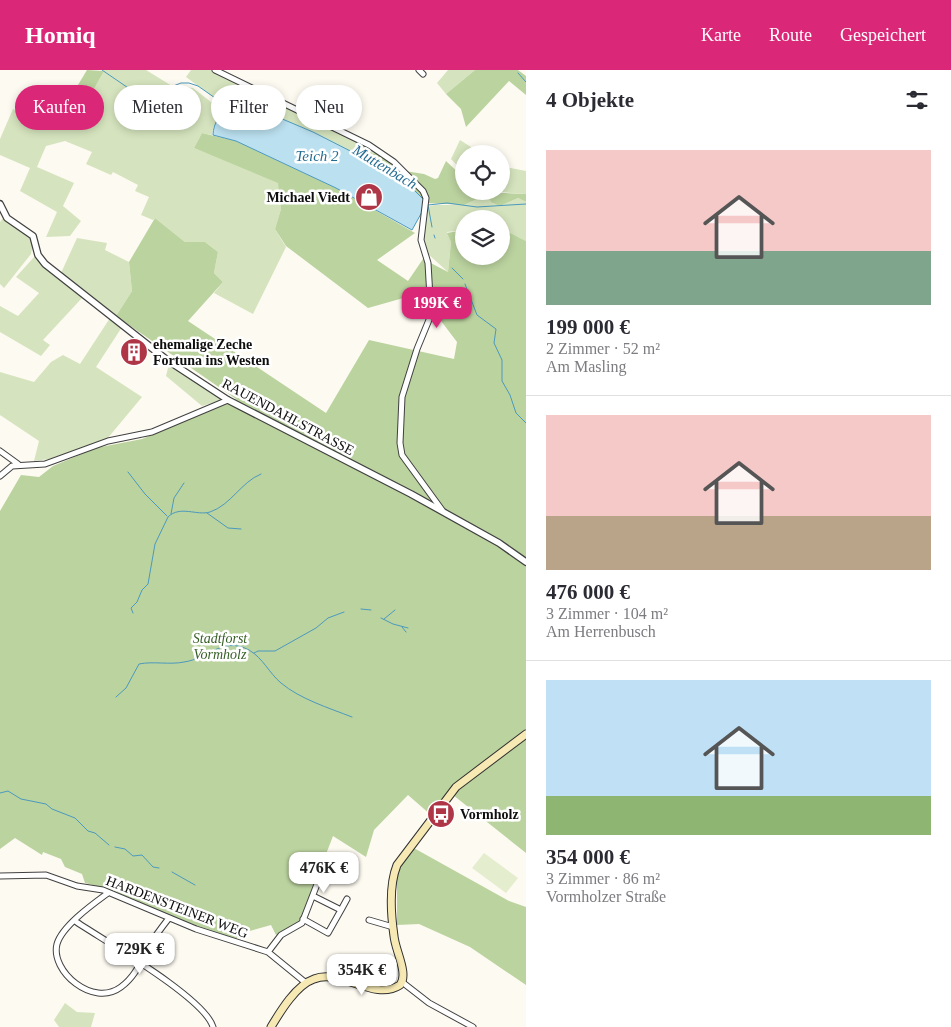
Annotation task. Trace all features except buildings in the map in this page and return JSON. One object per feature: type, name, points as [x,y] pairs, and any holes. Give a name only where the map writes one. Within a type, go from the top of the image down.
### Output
[{"type":"main road","points":[[270,1027],[306,983],[316,978],[329,977],[388,990],[398,987],[402,982],[393,927],[396,869],[456,787],[526,734]]},
{"type":"street","points":[[215,70],[369,145],[394,162],[423,191],[426,198],[421,240],[428,263],[431,315],[417,349],[402,398],[400,443],[402,455],[444,513]]},
{"type":"street","name":"RAUENDAHLSTRASSE","points":[[0,204],[7,218],[33,236],[38,255],[45,264],[167,360],[228,400],[444,513],[499,543],[526,562]]},
{"type":"street","points":[[0,476],[12,466],[19,464],[53,462],[108,441],[141,436],[228,400]]},
{"type":"street","points":[[0,451],[19,464]]},
{"type":"street","points":[[268,952],[281,935],[300,925],[326,861]]},
{"type":"street","name":"HARDENSTEINER WEG","points":[[0,876],[46,874],[77,886],[104,890],[169,918],[268,952],[306,983]]},
{"type":"street","points":[[108,893],[75,921],[60,938],[56,952],[62,968],[80,987],[101,995],[111,992],[128,981],[141,964],[154,938],[169,918]]},
{"type":"street","points":[[313,896],[341,910]]},
{"type":"street","points":[[303,919],[328,933],[347,899]]},
{"type":"street","points":[[369,920],[393,927]]},
{"type":"street","points":[[75,921],[141,964],[198,1006],[208,1017],[212,1027]]},
{"type":"street","points":[[402,982],[428,1004],[473,1027]]},
{"type":"green space","points":[[87,70],[104,71],[96,85],[78,85]]},
{"type":"green space","points":[[146,70],[170,85],[114,85],[114,130],[201,130],[201,94],[211,102],[211,130],[213,130],[212,135],[202,133],[194,148],[279,182],[281,209],[275,229],[286,247],[253,314],[214,293],[223,282],[214,273],[218,252],[205,242],[185,242],[155,218],[153,220],[141,215],[149,197],[135,191],[138,185],[113,172],[111,175],[86,164],[92,152],[65,141],[46,146],[37,167],[74,183],[63,206],[81,221],[70,236],[46,237],[57,212],[20,191],[30,168],[0,155],[0,139],[13,109],[15,110],[15,130],[104,130],[104,85],[96,85],[104,71]]},
{"type":"green space","points":[[191,70],[211,70],[242,85],[211,85],[211,96],[201,88],[201,85],[197,85],[186,77]]},
{"type":"green space","points":[[448,70],[475,70],[446,94],[437,83]]},
{"type":"green space","points":[[475,70],[518,70],[526,76],[526,95],[509,81],[466,127],[461,109],[446,94]]},
{"type":"green space","points":[[286,106],[296,111],[296,125],[286,121]]},
{"type":"green space","points":[[308,130],[337,130],[375,152],[368,160]]},
{"type":"green space","name":"Stadtforst Vormholz","points":[[202,133],[236,141],[336,188],[415,233],[377,260],[408,281],[423,259],[448,272],[451,242],[447,233],[455,232],[455,265],[510,265],[510,233],[526,241],[526,853],[448,791],[431,815],[408,795],[374,830],[366,857],[333,836],[300,922],[276,935],[271,925],[239,934],[236,940],[186,923],[112,890],[85,883],[82,874],[65,867],[61,859],[43,852],[42,855],[15,838],[0,849],[0,511],[21,475],[39,477],[53,466],[96,448],[142,439],[236,399],[116,316],[132,291],[129,262],[155,218],[185,242],[205,242],[218,252],[214,273],[223,282],[188,321],[326,413],[369,340],[454,359],[457,342],[432,309],[414,295],[368,308],[286,246],[275,229],[281,209],[278,183],[194,148]]},
{"type":"green space","points":[[460,140],[468,145],[458,145]]},
{"type":"green space","points":[[455,151],[455,163],[451,159]]},
{"type":"green space","points":[[375,152],[405,171],[424,174],[435,179],[438,178],[446,161],[455,170],[455,200],[475,200],[464,205],[427,203],[404,180],[368,160]]},
{"type":"green space","points":[[510,168],[526,171],[526,194],[510,193]]},
{"type":"green space","points":[[510,193],[526,194],[526,202],[518,198],[500,206],[490,200],[510,200]]},
{"type":"green space","points":[[518,198],[526,202],[526,241],[510,233],[510,210],[455,210],[455,231],[447,232],[451,242],[448,272],[428,254],[423,236],[425,211],[430,206],[435,205],[464,205],[475,200],[494,200],[500,206]]},
{"type":"green space","points":[[3,218],[28,235],[33,243],[31,254],[4,288],[0,284],[0,222]]},
{"type":"green space","points":[[77,238],[107,243],[105,250],[129,262],[132,291],[116,316],[61,273]]},
{"type":"green space","points":[[35,256],[47,270],[82,298],[43,340],[50,345],[41,356],[0,332],[0,306],[18,316],[39,293],[16,277]]},
{"type":"green space","points":[[110,318],[122,327],[96,367],[142,397],[107,439],[49,459],[34,461],[39,441],[0,415],[0,372],[34,382],[51,362],[63,355],[80,364]]},
{"type":"green space","points":[[169,364],[222,400],[202,406],[166,376]]},
{"type":"green space","points":[[412,847],[509,901],[526,907],[526,985],[470,947],[419,924],[397,925],[397,874]]},
{"type":"green space","points":[[484,853],[518,878],[506,893],[472,868]]},
{"type":"green space","points":[[65,1003],[77,1012],[95,1013],[91,1027],[59,1027],[54,1020]]},
{"type":"water","name":"Teich 2","points":[[286,121],[296,125],[296,130],[313,132],[404,180],[427,203],[412,230],[336,188],[236,141],[213,135],[214,130],[286,130]]},
{"type":"waterway","name":"Muttenbach","points":[[102,70],[137,94],[150,95],[181,83],[189,83],[198,86],[211,95]]},
{"type":"waterway","points":[[518,73],[526,82]]},
{"type":"waterway","name":"Muttenbach","points":[[432,227],[428,205],[447,203],[477,207],[526,204]]},
{"type":"waterway","points":[[452,268],[463,279]]},
{"type":"waterway","points":[[465,284],[477,315],[496,329],[494,343],[502,360],[502,381],[510,395],[516,413],[526,423]]},
{"type":"waterway","points":[[128,472],[145,494],[167,516]]},
{"type":"waterway","points":[[133,613],[131,608],[148,584],[155,544],[168,517],[183,511],[205,513],[217,509],[248,482],[261,474]]},
{"type":"waterway","points":[[171,514],[174,498],[184,483]]},
{"type":"waterway","points":[[207,513],[228,528],[241,529]]},
{"type":"waterway","points":[[361,609],[371,610]]},
{"type":"waterway","points":[[384,619],[395,610]]},
{"type":"waterway","points":[[254,653],[258,651],[275,651],[316,628],[328,618],[344,612]]},
{"type":"waterway","points":[[381,618],[408,628]]},
{"type":"waterway","points":[[402,627],[406,632]]},
{"type":"waterway","points":[[116,697],[126,688],[139,664],[184,662],[223,647],[240,646],[254,653],[277,679],[289,689],[315,703],[352,717]]},
{"type":"waterway","points":[[0,793],[8,791],[21,799],[46,804],[52,809],[75,818],[88,831],[95,833],[109,845]]},
{"type":"waterway","points":[[115,847],[125,849],[133,856],[142,855],[153,867],[159,868]]},
{"type":"waterway","points":[[172,872],[195,885]]},
{"type":"place","name":"Michael Viedt","points":[[369,197]]},
{"type":"place","name":"ehemalige Zeche Fortuna ins Westen","points":[[134,352]]},
{"type":"place","name":"Vormholz","points":[[441,814]]}]
